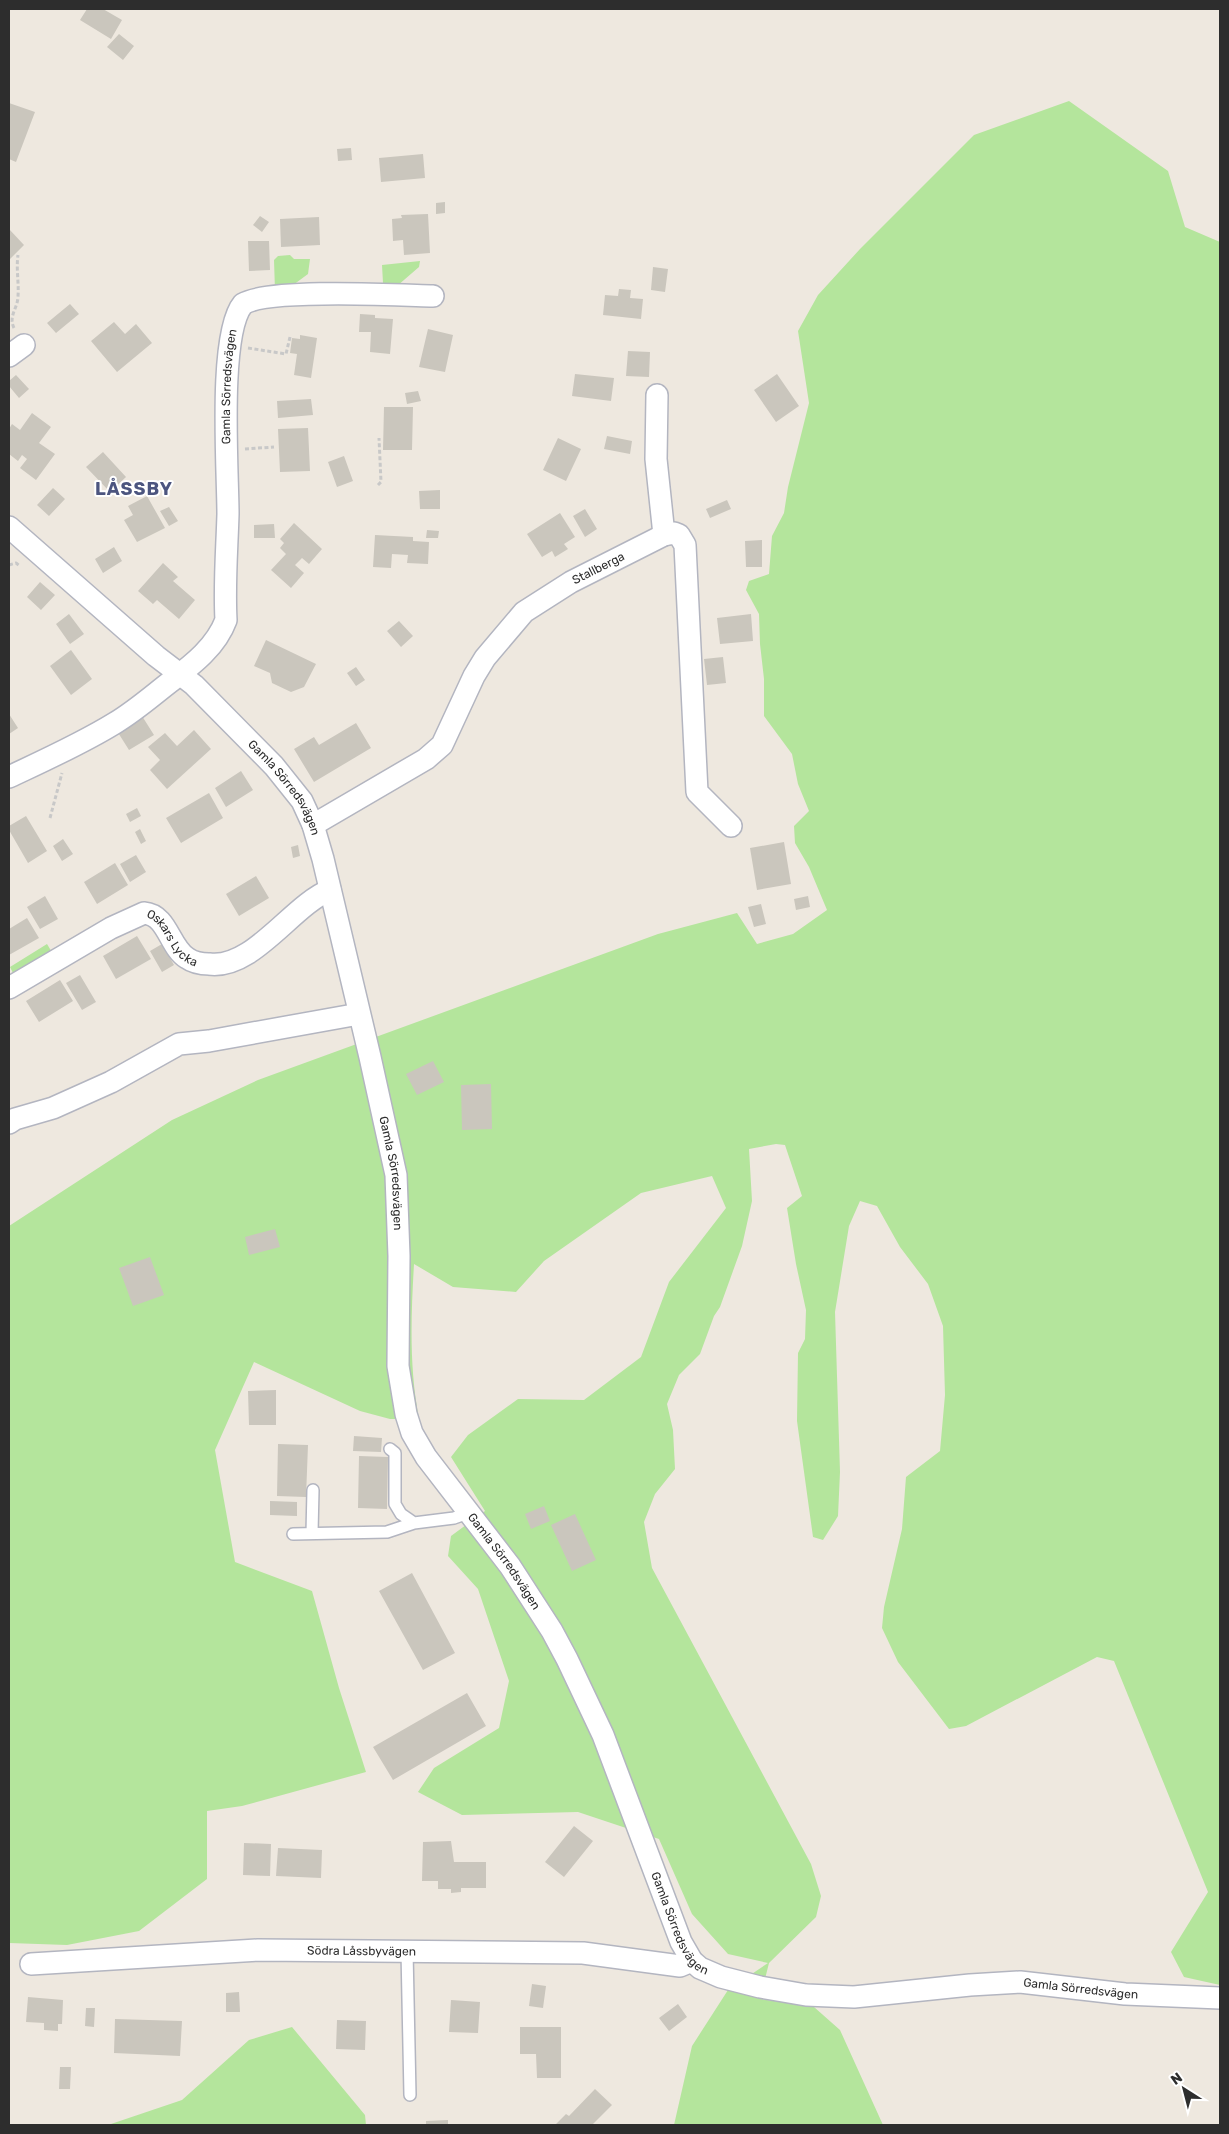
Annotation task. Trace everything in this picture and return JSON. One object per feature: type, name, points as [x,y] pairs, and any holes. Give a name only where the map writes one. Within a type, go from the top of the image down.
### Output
[{"type":"street","name":"Gamla Sörredsvägen","points":[[9,777],[69,749],[115,723],[180,674],[214,642],[226,620],[228,513],[226,418],[230,345],[234,324],[241,307],[248,301],[260,298],[317,294],[433,296]]},
{"type":"street","points":[[657,395],[656,460],[664,535],[674,533],[679,535],[684,541],[697,792],[731,826]]},
{"type":"street","name":"Gamla Sörredsvägen","points":[[9,527],[225,715],[274,766],[302,801],[313,825],[330,890],[396,1175],[399,1256],[398,1366],[406,1414],[412,1433],[426,1457],[510,1566],[552,1631],[567,1659],[603,1735],[681,1942],[692,1961],[700,1968],[721,1978],[806,1995],[854,1997],[970,1985],[1020,1982],[1125,1994],[1220,1998]]},
{"type":"street","name":"Stallberga","points":[[313,825],[426,758],[442,745],[474,676],[485,658],[524,612],[571,582],[664,535]]},
{"type":"street","name":"Oskars Lycka","points":[[9,988],[111,928],[144,914],[149,914],[162,924],[186,958],[198,963],[216,965],[230,961],[249,952],[265,941],[318,895],[330,890]]},
{"type":"street","points":[[9,1123],[15,1119],[53,1108],[111,1082],[179,1044],[209,1041],[359,1014]]},
{"type":"street","name":"Södra Låssbyvägen","points":[[31,1964],[258,1950],[583,1953],[680,1966],[692,1961]]},
{"type":"lane","points":[[390,1449],[395,1453],[396,1504],[400,1514],[414,1523]]},
{"type":"lane","points":[[312,1533],[313,1490]]},
{"type":"lane","points":[[293,1534],[387,1532],[414,1523],[454,1518],[468,1513]]},
{"type":"lane","points":[[407,1951],[410,2095]]},
{"type":"path","points":[[16,351],[12,316],[18,298],[18,255]]},
{"type":"path","points":[[230,345],[286,354],[290,337]]},
{"type":"path","points":[[378,485],[381,482],[379,438]]},
{"type":"path","points":[[227,450],[274,447]]},
{"type":"path","points":[[9,565],[16,563],[28,568]]},
{"type":"path","points":[[50,818],[69,749]]},
{"type":"green space","points":[[1069,101],[1168,171],[1185,227],[1220,242],[1220,1985],[1184,1977],[1171,1952],[1208,1892],[1114,1661],[1097,1657],[966,1726],[949,1729],[898,1662],[882,1628],[884,1607],[902,1529],[906,1477],[940,1451],[945,1395],[943,1326],[928,1284],[900,1247],[877,1206],[860,1201],[849,1226],[835,1312],[840,1472],[838,1516],[823,1540],[813,1537],[797,1421],[798,1353],[805,1339],[806,1310],[787,1208],[802,1196],[785,1145],[776,1144],[749,1149],[752,1201],[742,1246],[720,1307],[714,1316],[700,1354],[679,1375],[667,1404],[673,1430],[675,1469],[655,1494],[644,1522],[652,1568],[811,1864],[821,1896],[816,1917],[769,1963],[760,1999],[814,2007],[840,2030],[883,2125],[674,2125],[692,2046],[728,1990],[768,1963],[728,1954],[692,1914],[659,1839],[578,1812],[462,1815],[418,1792],[434,1768],[499,1728],[509,1681],[478,1589],[448,1556],[451,1536],[485,1511],[451,1457],[468,1435],[518,1399],[584,1400],[641,1357],[669,1282],[726,1208],[712,1176],[641,1193],[544,1261],[516,1292],[453,1287],[414,1264],[412,1361],[419,1419],[390,1419],[360,1411],[254,1362],[215,1450],[235,1562],[312,1591],[339,1688],[366,1772],[242,1806],[207,1811],[207,1879],[139,1931],[67,1945],[9,1943],[9,1226],[172,1120],[258,1080],[658,934],[737,913],[757,944],[793,934],[827,910],[809,867],[795,843],[794,826],[809,811],[798,784],[792,754],[764,716],[764,679],[759,614],[746,590],[749,581],[769,574],[772,536],[784,513],[788,487],[809,403],[798,331],[818,295],[860,249],[974,135]]},
{"type":"green space","points":[[290,255],[294,259],[310,259],[308,274],[289,288],[275,291],[274,260],[278,256]]},
{"type":"green space","points":[[420,261],[419,267],[397,286],[385,287],[382,265]]},
{"type":"green space","points":[[47,944],[53,954],[15,977],[10,967]]},
{"type":"green space","points":[[292,2027],[365,2115],[366,2125],[108,2125],[182,2100],[249,2040]]},
{"type":"building","points":[[87,9],[103,9],[122,20],[111,39],[80,20]]},
{"type":"building","points":[[119,34],[134,46],[123,60],[107,47]]},
{"type":"building","points":[[9,103],[35,112],[16,162],[9,159]]},
{"type":"building","points":[[351,148],[352,160],[338,161],[337,149]]},
{"type":"building","points":[[423,154],[425,178],[381,182],[379,158]]},
{"type":"building","points":[[445,202],[445,213],[436,214],[436,203]]},
{"type":"building","points":[[428,214],[430,253],[404,255],[403,240],[393,241],[392,219],[402,218],[401,215]]},
{"type":"building","points":[[260,216],[269,222],[262,232],[253,225]]},
{"type":"building","points":[[319,217],[320,245],[281,247],[280,219]]},
{"type":"building","points":[[9,229],[24,245],[9,260]]},
{"type":"building","points":[[248,241],[269,241],[270,270],[249,271]]},
{"type":"building","points":[[653,267],[668,269],[665,292],[651,290]]},
{"type":"building","points":[[619,289],[631,290],[630,298],[643,299],[641,319],[603,315],[605,295],[618,296]]},
{"type":"building","points":[[70,304],[79,314],[56,333],[47,323]]},
{"type":"building","points":[[360,314],[375,315],[375,318],[393,319],[390,354],[370,352],[371,332],[359,332]]},
{"type":"building","points":[[114,322],[125,334],[136,324],[152,343],[117,372],[91,341]]},
{"type":"building","points":[[428,329],[453,335],[445,372],[419,367]]},
{"type":"building","points":[[300,335],[317,338],[311,378],[294,375],[297,354],[290,353],[292,338],[300,339]]},
{"type":"building","points":[[628,351],[650,352],[649,377],[626,376]]},
{"type":"building","points":[[575,374],[614,378],[611,401],[572,396]]},
{"type":"building","points":[[777,374],[799,406],[776,422],[754,390]]},
{"type":"building","points":[[16,375],[29,389],[19,398],[9,386],[9,381]]},
{"type":"building","points":[[418,391],[421,401],[407,404],[405,393]]},
{"type":"building","points":[[311,399],[313,415],[278,418],[277,401]]},
{"type":"building","points":[[384,407],[413,407],[412,450],[383,450]]},
{"type":"building","points":[[32,413],[51,427],[39,443],[55,454],[36,480],[20,468],[27,459],[22,455],[18,461],[9,454],[9,429],[12,424],[20,430]]},
{"type":"building","points":[[308,428],[310,471],[280,472],[278,429]]},
{"type":"building","points":[[607,436],[632,441],[630,454],[604,449]]},
{"type":"building","points":[[558,438],[581,449],[566,481],[543,470]]},
{"type":"building","points":[[103,452],[126,477],[110,492],[86,467]]},
{"type":"building","points":[[344,456],[353,481],[337,487],[328,462]]},
{"type":"building","points":[[53,488],[65,499],[49,516],[37,505]]},
{"type":"building","points":[[440,490],[440,509],[420,509],[419,491]]},
{"type":"building","points":[[147,496],[165,528],[137,542],[124,520],[133,515],[128,506]]},
{"type":"building","points":[[727,500],[731,509],[710,518],[706,509]]},
{"type":"building","points":[[169,507],[178,521],[169,526],[160,511]]},
{"type":"building","points":[[585,509],[597,529],[585,537],[573,516]]},
{"type":"building","points":[[560,513],[575,537],[564,544],[568,549],[555,557],[552,551],[542,557],[527,534]]},
{"type":"building","points":[[294,523],[322,549],[309,564],[302,558],[295,565],[304,573],[291,588],[271,570],[286,554],[280,548],[284,543],[280,539]]},
{"type":"building","points":[[274,524],[275,538],[254,538],[254,525]]},
{"type":"building","points":[[427,530],[439,531],[438,538],[426,538]]},
{"type":"building","points":[[375,535],[413,537],[413,541],[429,542],[428,564],[407,563],[408,555],[392,554],[391,568],[373,567]]},
{"type":"building","points":[[762,540],[762,567],[746,567],[745,541]]},
{"type":"building","points":[[114,547],[122,561],[103,573],[95,559]]},
{"type":"building","points":[[163,563],[178,577],[173,581],[195,600],[179,619],[157,600],[153,604],[138,591]]},
{"type":"building","points":[[40,582],[55,595],[41,610],[27,597]]},
{"type":"building","points":[[69,614],[84,634],[70,644],[56,624]]},
{"type":"building","points":[[751,614],[753,641],[720,644],[717,618]]},
{"type":"building","points":[[399,621],[413,636],[401,647],[387,631]]},
{"type":"building","points":[[266,640],[316,664],[304,687],[291,692],[272,683],[270,673],[254,666]]},
{"type":"building","points":[[71,650],[92,679],[71,695],[50,666]]},
{"type":"building","points":[[723,657],[726,683],[707,685],[704,659]]},
{"type":"building","points":[[356,667],[365,680],[356,686],[347,673]]},
{"type":"building","points":[[9,714],[18,728],[9,734]]},
{"type":"building","points":[[142,716],[154,735],[129,750],[117,731]]},
{"type":"building","points":[[356,723],[371,748],[314,782],[294,749],[314,737],[319,745]]},
{"type":"building","points":[[194,730],[211,749],[167,789],[150,770],[160,760],[148,747],[165,733],[177,746]]},
{"type":"building","points":[[241,771],[253,790],[226,807],[215,788]]},
{"type":"building","points":[[209,793],[223,818],[181,843],[166,818]]},
{"type":"building","points":[[137,808],[141,816],[130,822],[126,814]]},
{"type":"building","points":[[26,816],[47,851],[28,863],[9,830],[9,826]]},
{"type":"building","points":[[140,829],[146,841],[141,844],[135,832]]},
{"type":"building","points":[[63,839],[73,854],[62,861],[53,846]]},
{"type":"building","points":[[784,842],[791,884],[757,890],[750,848]]},
{"type":"building","points":[[298,845],[300,856],[293,858],[291,847]]},
{"type":"building","points":[[136,855],[146,872],[130,882],[120,864]]},
{"type":"building","points":[[115,863],[128,885],[97,904],[84,882]]},
{"type":"building","points":[[256,876],[269,898],[239,916],[226,894]]},
{"type":"building","points":[[45,896],[58,919],[40,929],[27,907]]},
{"type":"building","points":[[808,896],[810,907],[796,910],[794,899]]},
{"type":"building","points":[[761,904],[766,924],[754,927],[748,907]]},
{"type":"building","points":[[27,918],[39,938],[9,955],[9,929]]},
{"type":"building","points":[[137,936],[151,959],[116,979],[103,956]]},
{"type":"building","points":[[162,944],[174,965],[162,972],[150,951]]},
{"type":"building","points":[[80,975],[96,1002],[82,1010],[66,983]]},
{"type":"building","points":[[60,980],[73,1001],[39,1022],[26,1001]]},
{"type":"building","points":[[433,1061],[444,1082],[417,1095],[406,1074]]},
{"type":"building","points":[[491,1084],[492,1129],[462,1130],[461,1085]]},
{"type":"building","points":[[275,1229],[280,1247],[249,1255],[245,1237]]},
{"type":"building","points":[[150,1257],[164,1295],[133,1306],[119,1268]]},
{"type":"building","points":[[276,1390],[276,1425],[249,1425],[248,1391]]},
{"type":"building","points":[[354,1436],[382,1438],[381,1452],[353,1451]]},
{"type":"building","points":[[278,1444],[308,1445],[306,1497],[277,1496]]},
{"type":"building","points":[[359,1456],[388,1457],[387,1509],[358,1508]]},
{"type":"building","points":[[270,1501],[297,1502],[297,1516],[270,1515]]},
{"type":"building","points":[[544,1506],[550,1521],[531,1529],[525,1514]]},
{"type":"building","points":[[575,1514],[596,1560],[572,1571],[551,1525]]},
{"type":"building","points":[[412,1573],[455,1653],[423,1670],[379,1591]]},
{"type":"building","points":[[467,1693],[486,1726],[393,1780],[373,1747]]},
{"type":"building","points":[[574,1826],[593,1841],[564,1877],[545,1862]]},
{"type":"building","points":[[451,1841],[454,1862],[486,1862],[486,1888],[461,1888],[461,1892],[451,1893],[451,1889],[438,1889],[438,1881],[422,1881],[423,1842]]},
{"type":"building","points":[[244,1843],[271,1844],[270,1876],[243,1875]]},
{"type":"building","points":[[278,1848],[322,1850],[321,1878],[276,1876]]},
{"type":"building","points":[[532,1984],[546,1986],[543,2008],[529,2006]]},
{"type":"building","points":[[239,1992],[240,2012],[226,2012],[226,1993]]},
{"type":"building","points":[[28,1997],[63,2000],[62,2024],[58,2024],[58,2031],[44,2030],[44,2023],[26,2022]]},
{"type":"building","points":[[451,2000],[480,2002],[478,2033],[449,2032]]},
{"type":"building","points":[[678,2004],[687,2017],[669,2031],[659,2018]]},
{"type":"building","points":[[86,2008],[95,2008],[94,2027],[85,2026]]},
{"type":"building","points":[[115,2019],[182,2021],[180,2056],[114,2053]]},
{"type":"building","points":[[337,2020],[366,2021],[365,2050],[336,2049]]},
{"type":"building","points":[[520,2027],[561,2027],[561,2078],[537,2078],[536,2054],[520,2054]]},
{"type":"building","points":[[60,2067],[71,2067],[70,2089],[59,2089]]},
{"type":"building","points":[[595,2089],[612,2105],[592,2125],[555,2125],[566,2114],[569,2116]]},
{"type":"building","points":[[448,2120],[448,2125],[426,2125],[426,2121]]},
{"type":"district","name":"LÅSSBY","points":[[134,489]]}]
